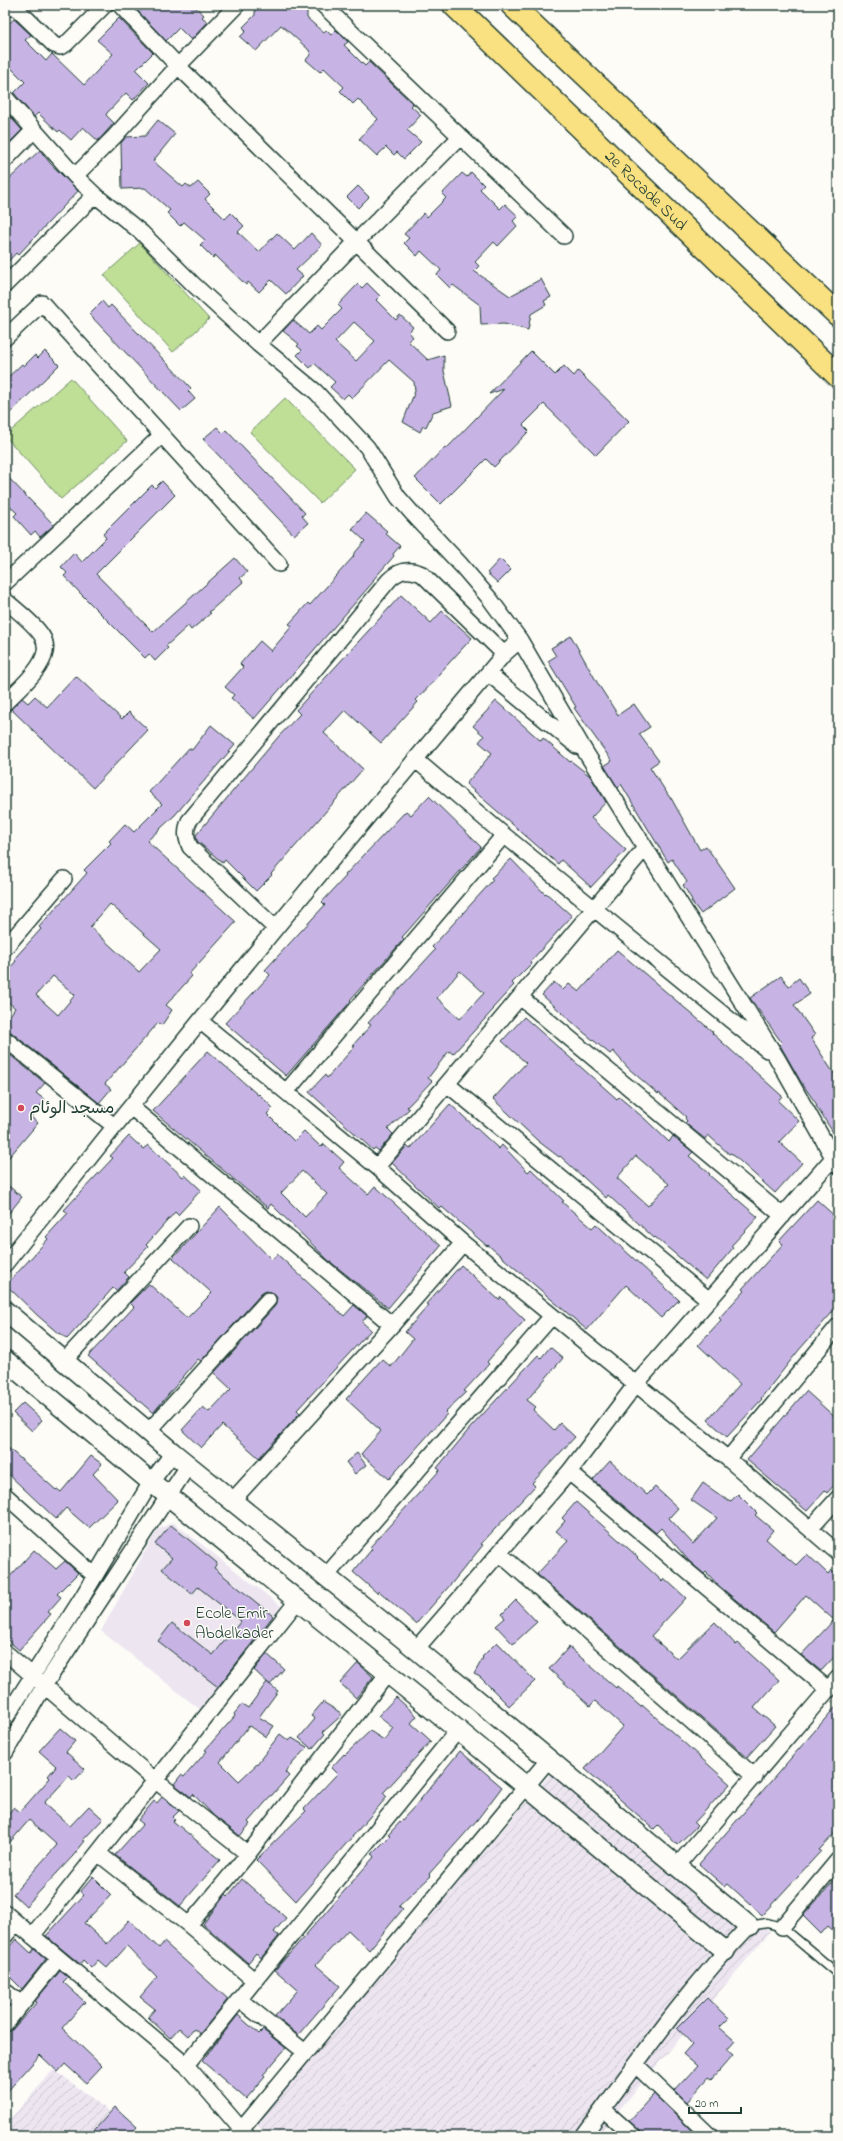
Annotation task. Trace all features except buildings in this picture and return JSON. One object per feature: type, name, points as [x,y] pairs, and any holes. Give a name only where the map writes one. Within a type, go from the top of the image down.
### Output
[{"type":"highway","name":"2e Rocade Sud","points":[[454,5],[838,376]]},
{"type":"highway","points":[[512,5],[838,315]]},
{"type":"street","points":[[5,8],[16,8],[54,46],[60,47],[66,44],[105,5]]},
{"type":"street","points":[[120,5],[178,66],[447,331]]},
{"type":"street","points":[[75,176],[114,137],[178,66],[237,5]]},
{"type":"street","points":[[323,5],[564,236]]},
{"type":"street","points":[[5,97],[75,176],[95,195],[142,233],[193,284],[258,344],[316,392],[367,447],[398,497],[466,570],[520,640],[644,848],[777,1058],[835,1162],[708,1299],[636,1384],[569,1472],[416,1649]]},
{"type":"street","points":[[5,160],[34,130]]},
{"type":"street","points":[[258,344],[460,137]]},
{"type":"street","points":[[5,285],[95,195]]},
{"type":"street","points":[[5,338],[42,303],[279,564]]},
{"type":"street","points":[[5,583],[162,435]]},
{"type":"street","points":[[275,928],[190,847],[187,841],[187,828],[189,821],[374,598],[394,575],[408,570],[416,571],[422,574],[504,654]]},
{"type":"street","points":[[5,600],[42,635],[46,648],[43,662],[5,703]]},
{"type":"street","points":[[5,1264],[114,1126],[131,1107],[275,928],[504,654],[520,640]]},
{"type":"street","points":[[488,673],[586,753]]},
{"type":"street","points":[[416,760],[504,835],[777,1058]]},
{"type":"street","points":[[286,1092],[504,835]]},
{"type":"street","points":[[377,1168],[644,848]]},
{"type":"street","points":[[8,939],[64,879]]},
{"type":"street","points":[[520,997],[784,1216]]},
{"type":"street","points":[[200,1021],[377,1168],[463,1243],[728,1459],[838,1553]]},
{"type":"street","points":[[5,1039],[114,1126]]},
{"type":"street","points":[[447,1084],[708,1299]]},
{"type":"street","points":[[131,1107],[392,1325]]},
{"type":"street","points":[[64,1361],[189,1226]]},
{"type":"street","points":[[232,1501],[392,1325],[463,1243]]},
{"type":"street","points":[[148,1432],[268,1300]]},
{"type":"street","points":[[5,1311],[188,1466],[416,1649],[749,1926],[725,1951],[675,2012],[584,2136]]},
{"type":"street","points":[[326,1576],[552,1316]]},
{"type":"street","points":[[728,1459],[838,1326]]},
{"type":"street","points":[[5,1360],[151,1482],[458,1730],[725,1951]]},
{"type":"street","points":[[5,1718],[95,1576],[151,1482],[173,1453]]},
{"type":"street","points":[[5,1753],[44,1686],[167,1495],[188,1466]]},
{"type":"street","points":[[569,1472],[833,1684],[755,1777],[677,1866]]},
{"type":"street","points":[[5,1495],[95,1576]]},
{"type":"street","points":[[810,1529],[838,1498]]},
{"type":"street","points":[[499,1553],[755,1777]]},
{"type":"street","points":[[32,1936],[99,1854],[298,1600]]},
{"type":"street","points":[[5,1652],[156,1781],[248,1854]]},
{"type":"street","points":[[189,1925],[248,1854],[388,1673]]},
{"type":"street","points":[[186,2065],[458,1730]]},
{"type":"street","points":[[5,1936],[10,1918],[186,2065],[241,2134],[305,2052],[549,1759]]},
{"type":"street","points":[[99,1854],[189,1925],[255,1981]]},
{"type":"street","points":[[782,1927],[838,1860]]},
{"type":"street","points":[[5,2024],[58,1959]]},
{"type":"street","points":[[5,1991],[21,2004]]},
{"type":"street","points":[[240,2000],[305,2052]]},
{"type":"street","points":[[636,2065],[710,2136]]},
{"type":"street","points":[[603,2109],[633,2136]]},
{"type":"lane","points":[[749,1926],[767,1923],[782,1927],[838,1974]]},
{"type":"shaded area","name":"Ecole Emir Abdelkader","points":[[173,1522],[281,1606],[203,1712],[101,1631],[157,1530]]},
{"type":"shaded area","points":[[562,1760],[770,1932],[597,2136],[270,2136],[254,2123]]},
{"type":"shaded area","points":[[54,2069],[141,2136],[5,2136],[5,2125]]},
{"type":"green space","points":[[140,243],[209,319],[173,352],[104,275]]},
{"type":"green space","points":[[71,378],[127,441],[61,499],[5,436]]},
{"type":"green space","points":[[285,398],[355,469],[320,503],[250,432]]},
{"type":"place","name":"مسجد الوئام","points":[[21,1108]]},
{"type":"place","name":"Ecole Emir Abdelkader","points":[[187,1623]]}]
